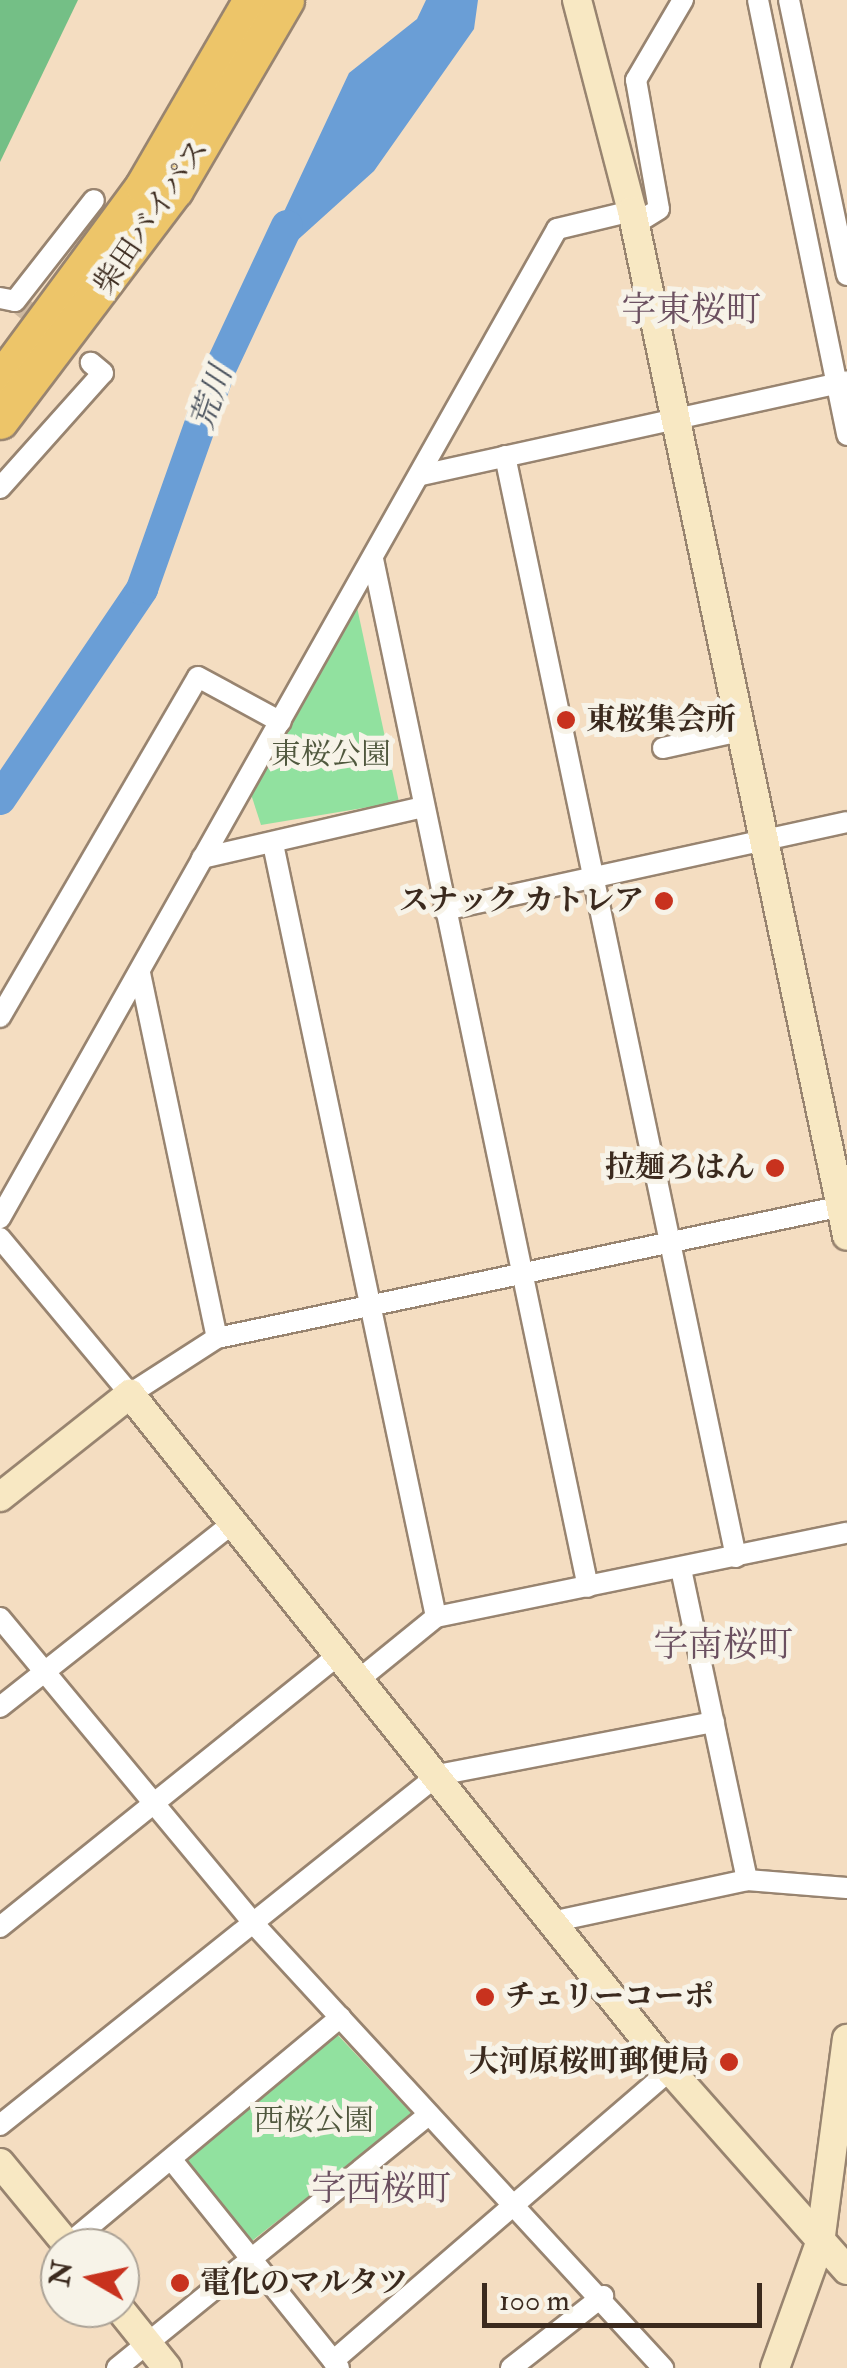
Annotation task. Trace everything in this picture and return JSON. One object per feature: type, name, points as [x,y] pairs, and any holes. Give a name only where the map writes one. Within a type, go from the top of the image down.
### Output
[{"type":"highway","name":"柴田バイパス","points":[[0,380],[143,186],[250,0]]},
{"type":"highway","name":"柴田バイパス","points":[[0,421],[175,190],[286,0]]},
{"type":"street","points":[[577,0],[634,217],[740,732],[844,1206],[847,1236]]},
{"type":"street","points":[[0,1218],[557,229],[659,210],[636,80],[683,0]]},
{"type":"street","points":[[758,0],[842,382],[847,434]]},
{"type":"street","points":[[790,0],[847,275]]},
{"type":"street","points":[[782,112],[812,105]]},
{"type":"street","points":[[0,298],[15,301],[94,200]]},
{"type":"street","points":[[0,488],[104,373],[91,363]]},
{"type":"street","points":[[421,475],[842,382]]},
{"type":"street","points":[[505,456],[736,1557]]},
{"type":"street","points":[[373,559],[588,1586]]},
{"type":"street","points":[[0,1017],[198,676],[281,722]]},
{"type":"street","points":[[662,748],[740,732]]},
{"type":"street","points":[[202,858],[423,806]]},
{"type":"street","points":[[444,910],[847,822]]},
{"type":"street","points":[[273,844],[436,1617]]},
{"type":"street","points":[[140,972],[217,1338]]},
{"type":"street","points":[[0,1497],[130,1394],[217,1338],[844,1206]]},
{"type":"street","points":[[0,1238],[342,1653],[670,2070],[847,2270]]},
{"type":"street","points":[[0,1708],[233,1523]]},
{"type":"street","points":[[362,1678],[436,1617],[847,1533]]},
{"type":"street","points":[[682,1568],[747,1880]]},
{"type":"street","points":[[0,1618],[254,1924],[428,2114],[603,2296],[663,2368]]},
{"type":"street","points":[[0,1927],[342,1653]]},
{"type":"street","points":[[0,2125],[438,1775],[714,1722]]},
{"type":"street","points":[[556,1921],[747,1880],[847,1888]]},
{"type":"street","points":[[89,2228],[340,2017]]},
{"type":"street","points":[[775,2368],[820,2243],[847,2043]]},
{"type":"street","points":[[170,2159],[336,2364],[670,2070]]},
{"type":"street","points":[[117,2368],[428,2114]]},
{"type":"street","points":[[0,2164],[53,2228]]},
{"type":"street","points":[[512,2368],[603,2296]]},
{"type":"street","points":[[136,2328],[168,2368]]},
{"type":"green space","points":[[0,0],[78,0],[0,162]]},
{"type":"green space","name":"東桜公園","points":[[355,598],[399,802],[261,825],[248,785]]},
{"type":"green space","name":"西桜公園","points":[[335,2032],[413,2115],[248,2244],[181,2156]]},
{"type":"water","points":[[426,0],[478,0],[474,29],[374,171],[251,282],[349,73],[417,19]]},
{"type":"waterway","name":"荒川","points":[[0,799],[142,589],[219,371],[287,226]]},
{"type":"tunnel","points":[[15,301],[91,363]]},
{"type":"place","name":"東桜集会所","points":[[566,720]]},
{"type":"place","name":"スナック カトレア","points":[[664,901]]},
{"type":"place","name":"拉麺ろはん","points":[[775,1168]]},
{"type":"place","name":"チェリーコーポ","points":[[485,1997]]},
{"type":"place","name":"大河原桜町郵便局","points":[[729,2062]]},
{"type":"place","name":"電化のマルタツ","points":[[180,2283]]},
{"type":"district","name":"字東桜町","points":[[691,310]]},
{"type":"district","name":"字南桜町","points":[[723,1645]]},
{"type":"district","name":"字西桜町","points":[[381,2189]]}]
